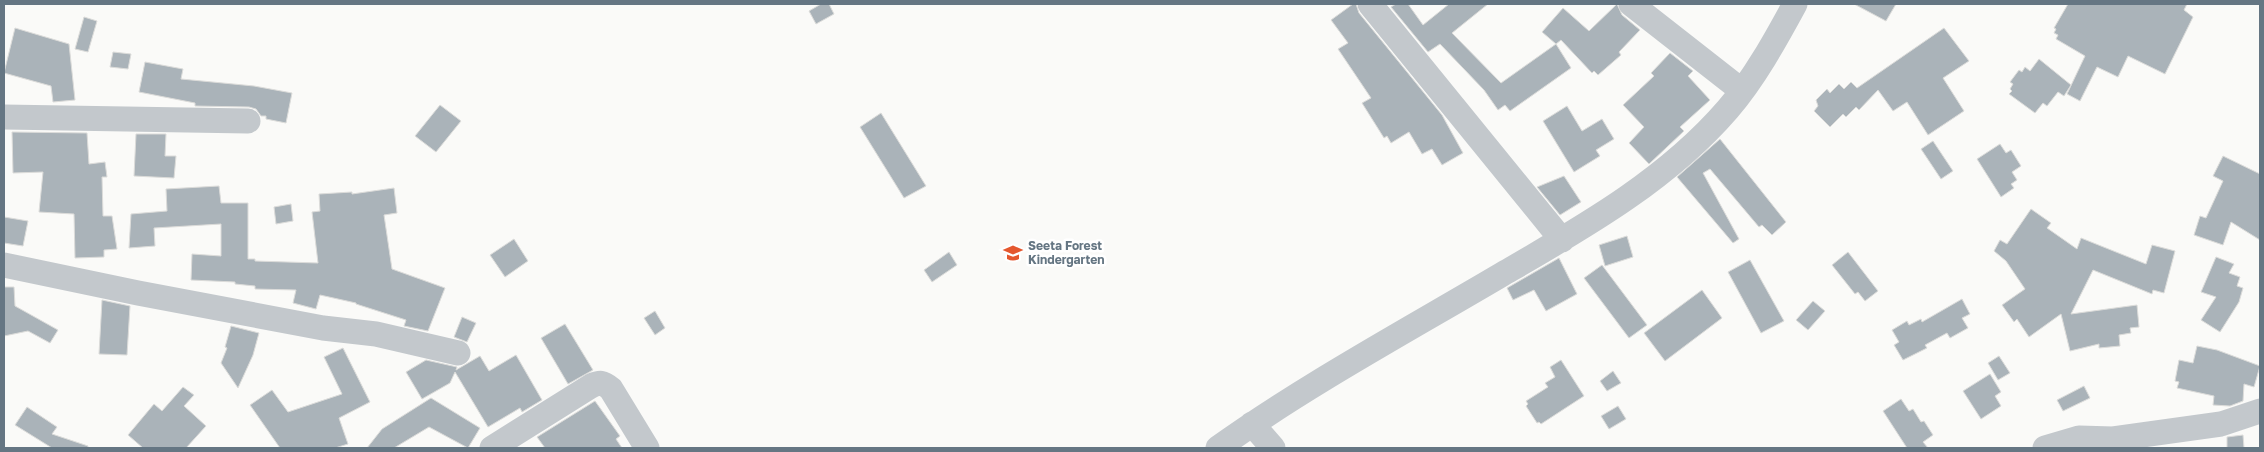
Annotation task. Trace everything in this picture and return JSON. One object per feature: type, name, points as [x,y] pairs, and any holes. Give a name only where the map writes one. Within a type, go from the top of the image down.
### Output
[{"type":"street","points":[[1370,4],[1562,240]]},
{"type":"street","points":[[1630,4],[1741,90]]},
{"type":"street","points":[[1218,448],[1272,410],[1562,240],[1649,184],[1695,144],[1729,108],[1794,4]]},
{"type":"street","points":[[4,118],[248,121]]},
{"type":"street","points":[[4,266],[138,294],[323,328],[376,334],[458,353]]},
{"type":"street","points":[[492,448],[599,382],[604,383],[611,389],[647,448]]},
{"type":"street","points":[[2045,448],[2079,438],[2112,439],[2221,424],[2260,410]]},
{"type":"street","points":[[1252,424],[1273,448]]},
{"type":"building","points":[[821,4],[829,4],[834,14],[816,24],[809,11]]},
{"type":"building","points":[[1353,4],[1356,4],[1359,13],[1442,115],[1463,153],[1442,165],[1432,149],[1422,154],[1409,132],[1391,143],[1387,136],[1384,138],[1362,103],[1371,98],[1338,49],[1348,43],[1331,20]]},
{"type":"building","points":[[1396,4],[1408,4],[1423,25],[1449,4],[1488,4],[1452,33],[1501,83],[1556,44],[1571,68],[1510,111],[1505,105],[1498,110],[1484,90],[1440,44],[1428,52],[1391,7]]},
{"type":"building","points":[[1617,4],[1622,15],[1640,30],[1619,52],[1621,55],[1598,75],[1594,71],[1592,73],[1561,40],[1556,44],[1542,32],[1563,8],[1589,31]]},
{"type":"building","points":[[1854,4],[1896,4],[1886,21]]},
{"type":"building","points":[[2068,4],[2187,4],[2184,10],[2193,17],[2165,74],[2128,56],[2118,77],[2097,67],[2080,101],[2067,94],[2085,56],[2056,39],[2058,35],[2054,33],[2056,29],[2054,28]]},
{"type":"building","points":[[84,17],[97,21],[88,52],[75,49]]},
{"type":"building","points":[[15,28],[69,44],[75,100],[53,102],[51,86],[4,73]]},
{"type":"building","points":[[1944,28],[1969,61],[1943,78],[1964,111],[1928,135],[1907,102],[1893,111],[1878,90],[1859,110],[1856,107],[1846,117],[1843,114],[1830,127],[1814,111],[1818,106],[1816,100],[1827,89],[1830,93],[1839,84],[1844,89],[1851,82],[1857,88]]},
{"type":"building","points":[[113,52],[131,54],[128,69],[110,67]]},
{"type":"building","points":[[1670,53],[1693,71],[1688,76],[1710,100],[1680,127],[1684,131],[1649,164],[1629,143],[1644,127],[1623,105],[1654,76],[1651,73]]},
{"type":"building","points":[[2039,59],[2071,85],[2064,96],[2058,92],[2047,106],[2043,103],[2035,113],[2009,94],[2012,91],[2010,89],[2013,84],[2010,82],[2019,70],[2022,72],[2025,67],[2030,71]]},
{"type":"building","points":[[145,62],[183,69],[181,79],[254,86],[292,93],[286,123],[266,119],[266,116],[261,116],[256,109],[249,107],[195,106],[195,103],[139,92]]},
{"type":"building","points":[[440,105],[461,121],[436,152],[415,136]]},
{"type":"building","points":[[1567,106],[1582,131],[1602,119],[1614,139],[1596,150],[1600,156],[1574,172],[1543,121]]},
{"type":"building","points":[[881,113],[926,186],[904,198],[860,127]]},
{"type":"building","points":[[12,132],[87,133],[89,164],[105,162],[107,177],[102,177],[103,216],[112,216],[117,249],[104,250],[104,257],[75,258],[74,214],[39,212],[43,172],[13,173]]},
{"type":"building","points":[[136,134],[166,134],[165,156],[176,156],[174,178],[134,176]]},
{"type":"building","points":[[1720,139],[1786,222],[1772,235],[1762,225],[1759,227],[1710,169],[1703,173],[1739,239],[1733,243],[1677,177]]},
{"type":"building","points":[[1933,141],[1953,171],[1941,179],[1921,149]]},
{"type":"building","points":[[2000,144],[2006,153],[2011,150],[2021,166],[2012,172],[2017,180],[2011,184],[2014,188],[2001,197],[1977,159]]},
{"type":"building","points":[[2223,156],[2260,174],[2260,240],[2231,222],[2223,245],[2194,235],[2200,216],[2206,218],[2223,181],[2213,176]]},
{"type":"building","points":[[1564,176],[1581,202],[1560,215],[1537,187]]},
{"type":"building","points":[[219,186],[221,203],[248,203],[248,259],[255,259],[255,261],[318,263],[312,212],[320,211],[319,194],[352,192],[352,194],[394,188],[397,213],[384,215],[392,269],[445,288],[428,331],[404,326],[406,320],[356,303],[320,295],[316,309],[293,303],[296,290],[255,289],[255,286],[235,284],[235,282],[191,280],[192,254],[221,256],[221,224],[154,228],[155,246],[129,248],[131,214],[167,211],[166,189]]},
{"type":"building","points":[[291,204],[293,221],[276,224],[274,207]]},
{"type":"building","points":[[2031,209],[2051,223],[2047,228],[2077,249],[2081,238],[2146,264],[2152,245],[2175,251],[2164,293],[2153,290],[2152,294],[2093,270],[2071,314],[2137,305],[2139,327],[2130,328],[2131,333],[2119,335],[2120,346],[2099,348],[2099,344],[2070,351],[2061,314],[2029,337],[2017,319],[2014,322],[2002,305],[2025,289],[2006,261],[1994,251],[2000,240],[2007,244]]},
{"type":"building","points":[[4,217],[28,221],[23,246],[4,243]]},
{"type":"building","points":[[1627,236],[1633,257],[1605,266],[1599,245]]},
{"type":"building","points":[[514,239],[528,261],[505,277],[490,255]]},
{"type":"building","points":[[949,252],[957,265],[932,282],[924,270]]},
{"type":"building","points":[[1848,252],[1878,291],[1865,301],[1858,292],[1855,294],[1832,265]]},
{"type":"building","points":[[2216,257],[2234,264],[2229,273],[2240,277],[2237,286],[2243,288],[2239,302],[2220,332],[2201,320],[2216,297],[2201,292]]},
{"type":"building","points":[[1559,258],[1577,294],[1546,311],[1534,290],[1513,300],[1507,288]]},
{"type":"building","points":[[1750,260],[1784,321],[1761,333],[1728,272]]},
{"type":"building","points":[[1602,265],[1647,325],[1629,338],[1584,278]]},
{"type":"building","points":[[4,287],[14,287],[15,306],[58,330],[50,343],[28,331],[4,336]]},
{"type":"building","points":[[1702,290],[1722,318],[1665,361],[1644,333]]},
{"type":"building","points":[[1962,299],[1970,314],[1962,318],[1968,328],[1950,338],[1947,333],[1925,345],[1927,348],[1903,360],[1894,345],[1899,342],[1892,330],[1907,321],[1909,325],[1921,319],[1922,322]]},
{"type":"building","points":[[102,300],[130,306],[127,355],[99,354]]},
{"type":"building","points":[[1813,301],[1825,311],[1808,330],[1796,320]]},
{"type":"building","points":[[655,311],[665,328],[655,335],[644,318]]},
{"type":"building","points":[[462,317],[476,323],[467,342],[454,337]]},
{"type":"building","points":[[565,324],[593,370],[568,384],[541,338]]},
{"type":"building","points":[[231,326],[259,333],[253,355],[238,388],[221,363],[227,348],[225,347]]},
{"type":"building","points":[[2197,346],[2217,350],[2260,366],[2254,387],[2244,384],[2243,401],[2230,406],[2213,405],[2214,396],[2177,388],[2179,382],[2175,381],[2179,360],[2193,363]]},
{"type":"building","points":[[343,348],[370,402],[339,418],[348,444],[335,448],[280,448],[250,405],[272,390],[288,412],[342,394],[324,357]]},
{"type":"building","points":[[516,355],[542,400],[522,412],[520,408],[488,427],[455,372],[450,383],[422,399],[406,372],[426,360],[457,367],[456,370],[480,356],[489,371]]},
{"type":"building","points":[[1999,356],[2010,373],[1998,380],[1988,363]]},
{"type":"building","points":[[1561,360],[1584,396],[1541,424],[1537,423],[1526,406],[1528,404],[1526,401],[1548,387],[1545,383],[1555,377],[1550,367]]},
{"type":"building","points":[[1613,371],[1621,383],[1607,391],[1600,381]]},
{"type":"building","points":[[1990,374],[2001,392],[1995,396],[2001,406],[1981,419],[1963,391]]},
{"type":"building","points":[[2084,386],[2090,398],[2063,411],[2057,400]]},
{"type":"building","points":[[183,387],[194,395],[184,406],[206,426],[186,448],[143,448],[128,435],[154,404],[162,411]]},
{"type":"building","points":[[431,398],[480,428],[468,448],[429,427],[394,448],[367,448],[382,429]]},
{"type":"building","points":[[1901,399],[1909,411],[1913,409],[1921,422],[1924,421],[1933,435],[1923,442],[1928,448],[1907,448],[1883,411]]},
{"type":"building","points":[[595,401],[620,436],[616,439],[622,448],[545,448],[537,437]]},
{"type":"building","points":[[1618,406],[1626,419],[1609,429],[1601,416]]},
{"type":"building","points":[[27,407],[57,427],[52,434],[88,446],[88,448],[52,448],[15,425]]},
{"type":"building","points":[[2243,435],[2244,448],[2227,448],[2227,437]]},
{"type":"place","name":"Seeta Forest Kindergarten","points":[[1013,253]]}]
